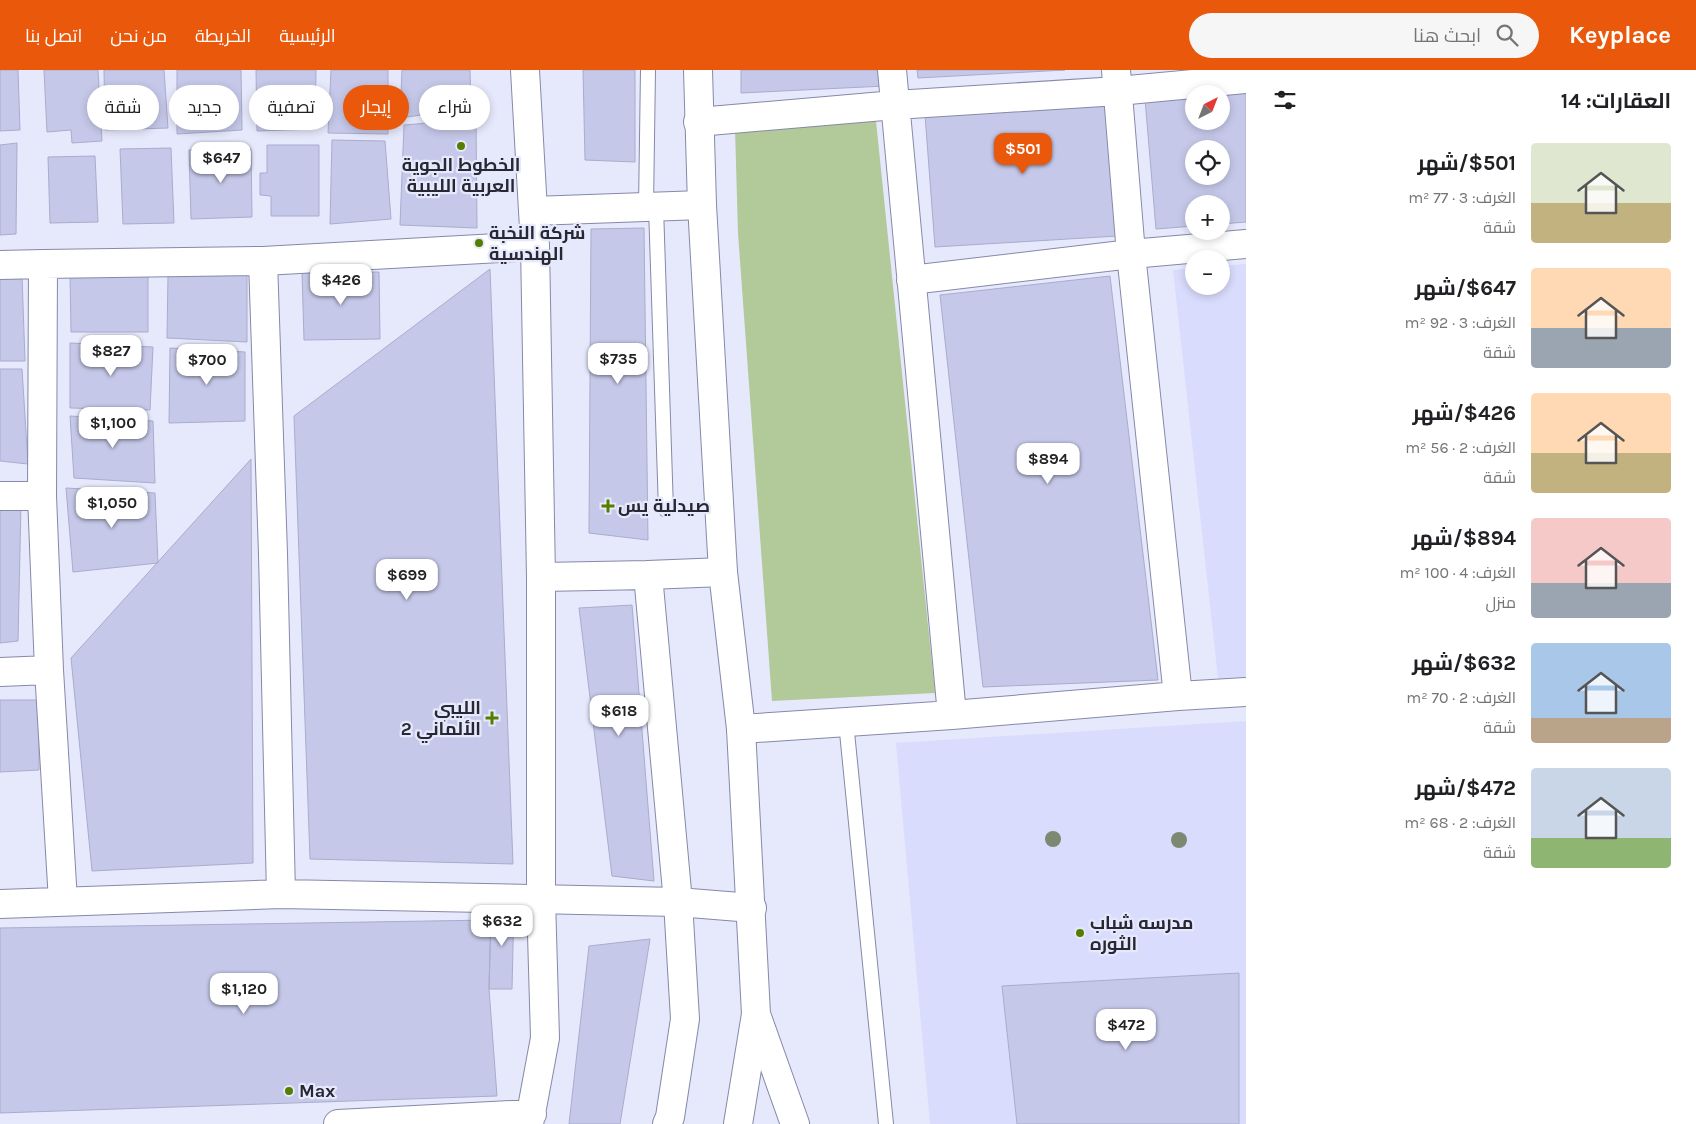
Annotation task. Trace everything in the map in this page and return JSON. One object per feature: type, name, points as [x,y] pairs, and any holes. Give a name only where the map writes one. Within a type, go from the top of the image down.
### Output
[{"type":"street","points":[[338,1124],[530,1119],[545,1038],[541,899],[541,577],[535,246],[525,70]]},
{"type":"street","points":[[698,70],[698,122],[702,205],[723,572],[741,729],[752,908],[756,1014],[738,1124]]},
{"type":"street","points":[[892,70],[952,715]]},
{"type":"street","points":[[698,122],[895,105],[1117,80],[1246,79]]},
{"type":"street","points":[[1117,80],[1131,254],[1178,696]]},
{"type":"street","points":[[533,211],[702,205]]},
{"type":"street","points":[[911,280],[1131,254],[1246,244]]},
{"type":"street","points":[[0,265],[263,261],[535,246]]},
{"type":"street","points":[[263,261],[273,554],[281,894]]},
{"type":"street","points":[[43,264],[42,496],[49,670],[64,901]]},
{"type":"street","points":[[0,496],[42,496]]},
{"type":"street","points":[[541,577],[723,572]]},
{"type":"street","points":[[648,575],[678,902],[685,1019],[668,1124]]},
{"type":"street","points":[[0,672],[49,670]]},
{"type":"street","points":[[741,729],[1246,692]]},
{"type":"street","points":[[0,904],[281,894],[678,902],[752,908]]},
{"type":"street","points":[[756,1014],[795,1124]]},
{"type":"lane","points":[[648,70],[651,207],[666,510]]},
{"type":"lane","points":[[846,722],[886,1124]]},
{"type":"shaded area","points":[[1246,264],[1246,684],[1219,687],[1173,270],[1185,269],[1185,295],[1230,295],[1230,265]]},
{"type":"shaded area","name":"مدرسه شباب الثوره","points":[[1246,721],[1246,1124],[930,1124],[896,743]]},
{"type":"green space","points":[[876,121],[935,693],[772,701],[738,233],[735,128]]},
{"type":"building","points":[[0,70],[18,70],[20,130],[0,131]]},
{"type":"building","points":[[44,70],[98,70],[99,85],[87,85],[87,130],[101,130],[102,141],[72,143],[71,130],[47,132]]},
{"type":"building","points":[[104,70],[164,70],[168,128],[159,128],[159,85],[104,85]]},
{"type":"building","points":[[177,70],[241,70],[242,130],[177,134],[177,130],[239,130],[239,85],[177,85]]},
{"type":"building","points":[[256,70],[316,70],[316,85],[256,85]]},
{"type":"building","points":[[331,70],[388,70],[388,85],[343,85],[343,130],[388,130],[388,134],[328,133],[328,130],[333,130],[333,85],[330,85]]},
{"type":"building","points":[[402,70],[470,70],[470,85],[419,85],[419,115],[409,117],[409,85],[401,85]]},
{"type":"building","points":[[583,70],[635,70],[635,162],[585,160]]},
{"type":"building","points":[[741,70],[883,70],[885,86],[741,93]]},
{"type":"building","points":[[917,70],[1065,70],[918,78]]},
{"type":"building","points":[[1246,90],[1246,222],[1230,223],[1230,195],[1185,195],[1185,227],[1156,229],[1145,99],[1185,96],[1185,130],[1230,130],[1230,93]]},
{"type":"building","points":[[1112,102],[1118,236],[935,247],[925,115]]},
{"type":"building","points":[[419,124],[419,130],[476,130],[477,228],[400,225],[404,130],[409,130],[409,125]]},
{"type":"building","points":[[332,140],[385,141],[391,219],[330,224]]},
{"type":"building","points":[[17,143],[16,234],[0,235],[0,145]]},
{"type":"building","points":[[267,145],[319,145],[319,216],[271,216],[271,196],[260,195],[260,173],[267,173]]},
{"type":"building","points":[[171,148],[174,223],[123,224],[120,149]]},
{"type":"building","points":[[251,149],[252,217],[191,219],[189,150]]},
{"type":"building","points":[[95,156],[98,222],[50,223],[48,157]]},
{"type":"building","points":[[644,228],[648,540],[589,533],[591,229]]},
{"type":"building","points":[[490,269],[513,864],[310,859],[294,416]]},
{"type":"building","points":[[148,271],[148,332],[71,332],[70,274]]},
{"type":"building","points":[[379,272],[380,339],[304,340],[302,273]]},
{"type":"building","points":[[247,273],[247,342],[167,338],[168,275]]},
{"type":"building","points":[[0,276],[22,276],[25,361],[0,361]]},
{"type":"building","points":[[1110,276],[1158,680],[983,687],[940,295]]},
{"type":"building","points":[[70,343],[153,347],[150,410],[70,408]]},
{"type":"building","points":[[170,348],[245,352],[245,421],[169,423]]},
{"type":"building","points":[[0,369],[22,369],[28,464],[0,461]]},
{"type":"building","points":[[70,416],[153,421],[155,483],[74,478]]},
{"type":"building","points":[[251,459],[253,863],[92,871],[71,658]]},
{"type":"building","points":[[66,488],[155,493],[158,563],[73,572]]},
{"type":"building","points":[[0,504],[21,504],[18,641],[0,643]]},
{"type":"building","points":[[632,605],[654,881],[612,876],[579,608]]},
{"type":"building","points":[[0,700],[39,700],[39,770],[0,772]]},
{"type":"building","points":[[491,904],[514,904],[512,989],[489,989]]},
{"type":"building","points":[[491,920],[489,989],[497,1096],[0,1113],[0,928]]},
{"type":"building","points":[[650,939],[620,1124],[569,1124],[589,946]]},
{"type":"building","points":[[1239,973],[1239,1124],[1017,1124],[1002,986]]},
{"type":"place","name":"الخطوط الجوية العربية الليبية","points":[[461,146]]},
{"type":"place","name":"شركة النخبة الهندسية","points":[[479,243]]},
{"type":"place","name":"صيدلية يس","points":[[608,506]]},
{"type":"place","name":"الليبي الألماني 2","points":[[492,718]]},
{"type":"place","name":"مدرسه شباب الثوره","points":[[1080,933]]},
{"type":"place","name":"Max","points":[[289,1091]]}]
